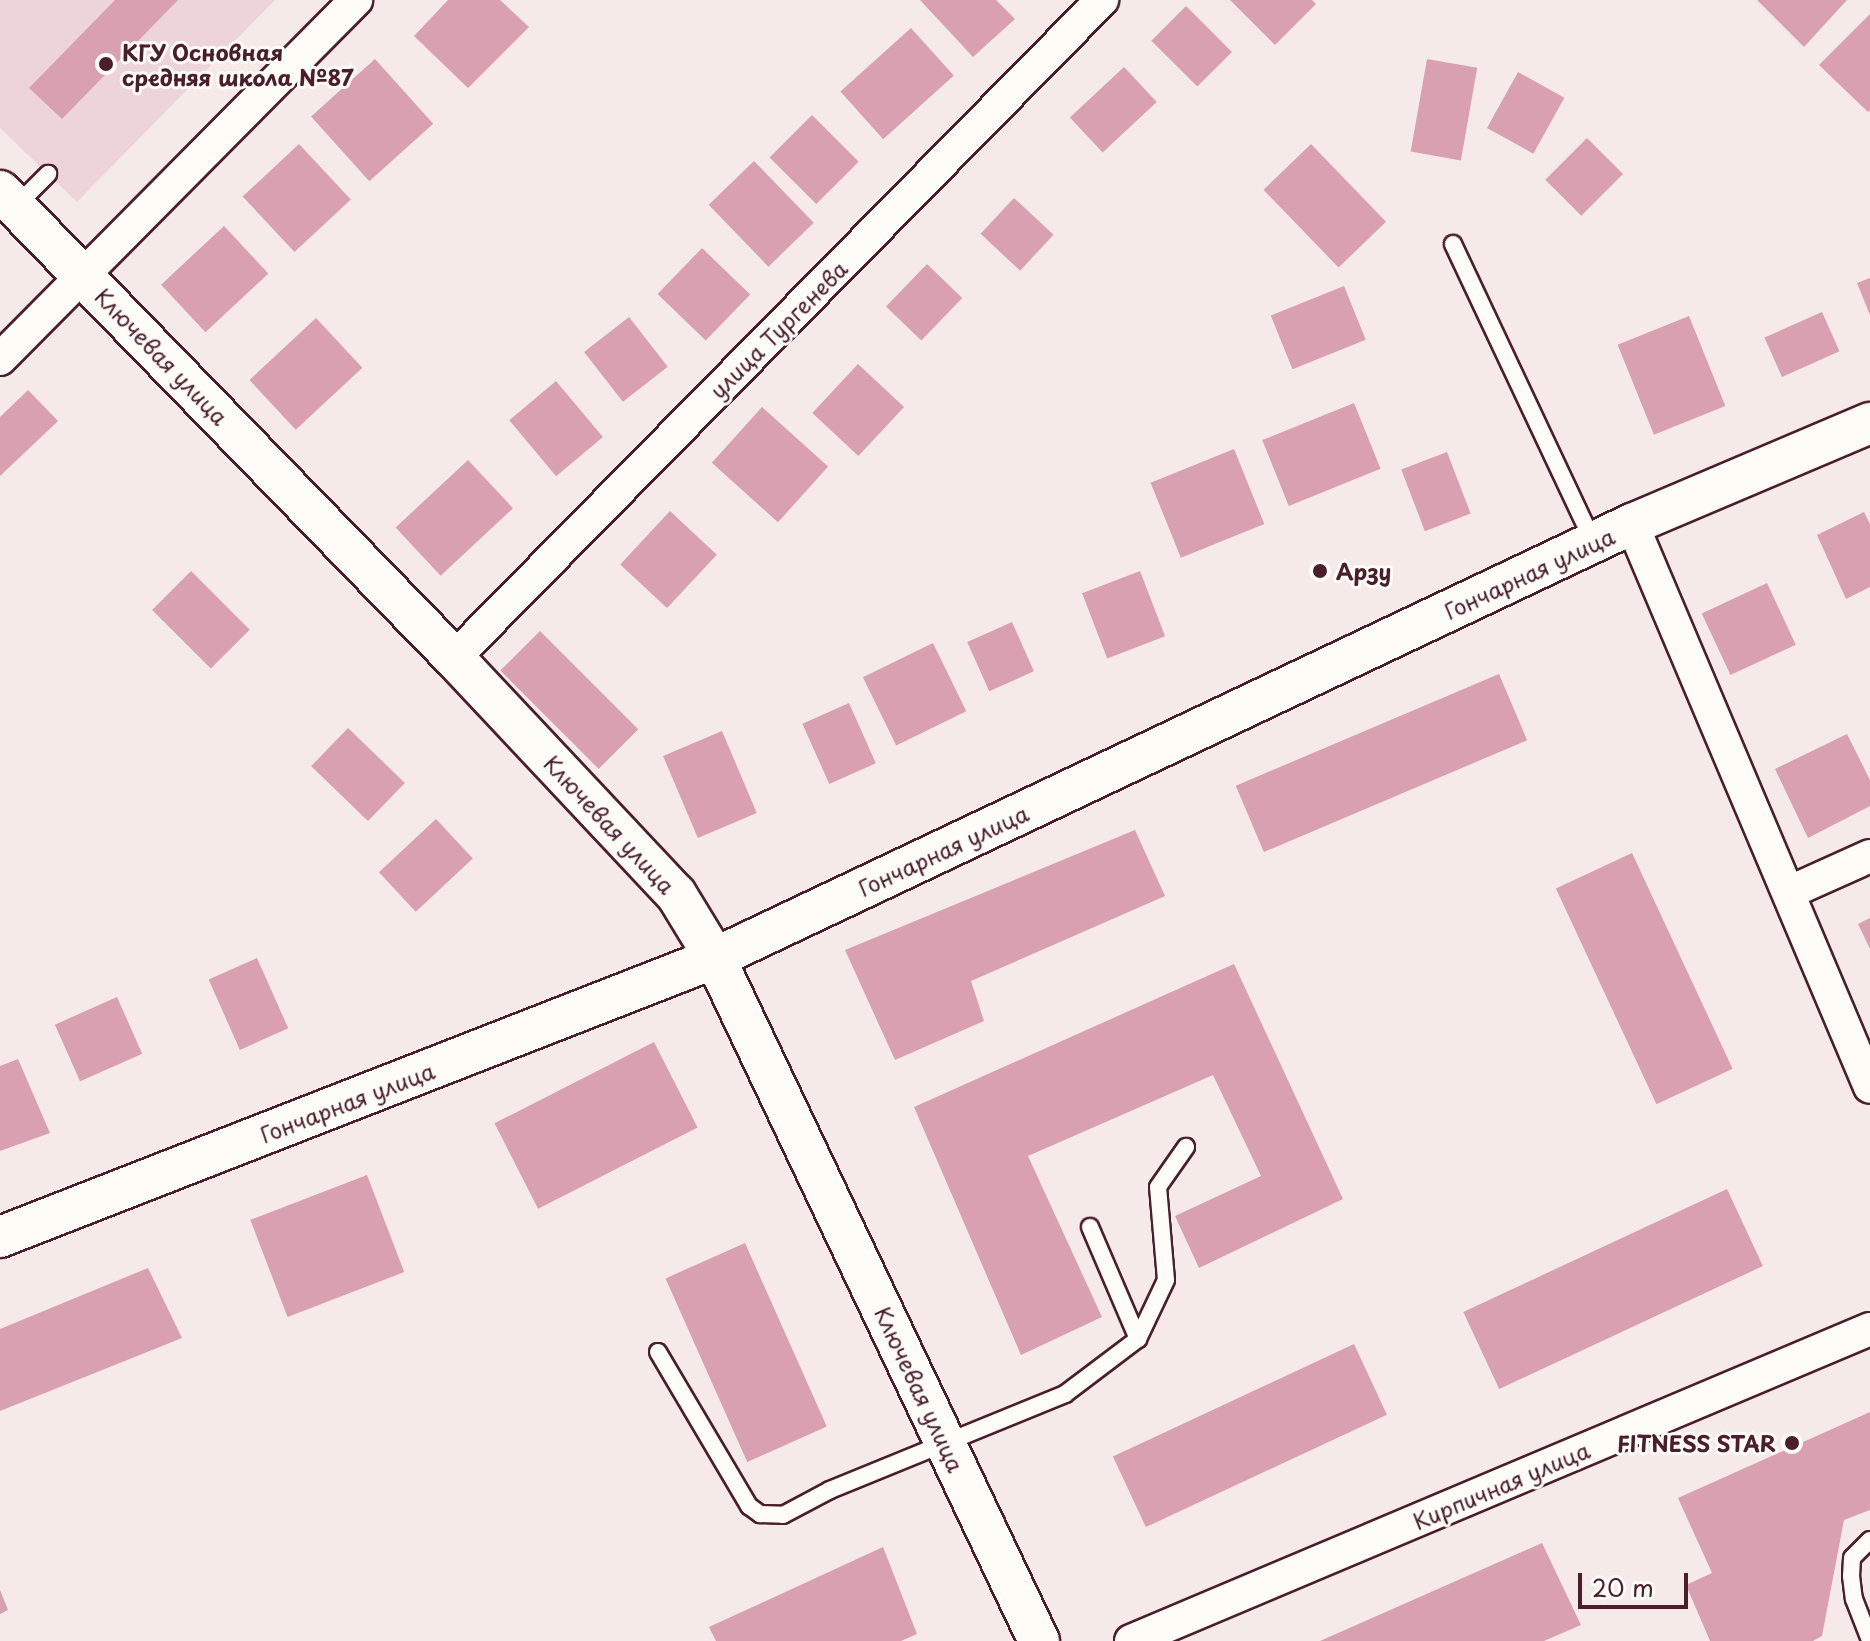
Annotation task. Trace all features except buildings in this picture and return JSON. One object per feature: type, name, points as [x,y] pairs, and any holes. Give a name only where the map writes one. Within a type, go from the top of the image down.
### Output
[{"type":"street","points":[[0,359],[356,0]]},
{"type":"street","name":"улица Тургенева","points":[[454,658],[1102,0]]},
{"type":"street","name":"Ключевая улица","points":[[8,199],[454,658],[676,894],[715,958],[1039,1641]]},
{"type":"street","name":"Гончарная улица","points":[[0,1237],[715,958],[1593,542],[1870,423]]},
{"type":"street","points":[[1632,524],[1870,1087]]},
{"type":"street","points":[[1790,892],[1870,856]]},
{"type":"street","name":"Кирпичная улица","points":[[1131,1641],[1870,1329]]},
{"type":"lane","points":[[8,199],[48,174]]},
{"type":"lane","points":[[1453,244],[1593,542]]},
{"type":"lane","points":[[658,1352],[749,1506],[760,1514],[783,1515],[830,1490],[944,1441],[1065,1394],[1138,1339],[1166,1280],[1158,1187],[1186,1147]]},
{"type":"lane","points":[[1090,1227],[1138,1339]]},
{"type":"lane","points":[[1870,1540],[1852,1558],[1851,1576],[1854,1599],[1870,1640]]},
{"type":"shaded area","name":"КГУ Основная средняя школа №87","points":[[0,0],[275,0],[77,202],[0,128]]},
{"type":"place","name":"КГУ Основная средняя школа №87","points":[[106,64]]},
{"type":"place","name":"Арзу","points":[[1320,571]]},
{"type":"place","name":"FITNESS STAR","points":[[1792,1443]]}]
